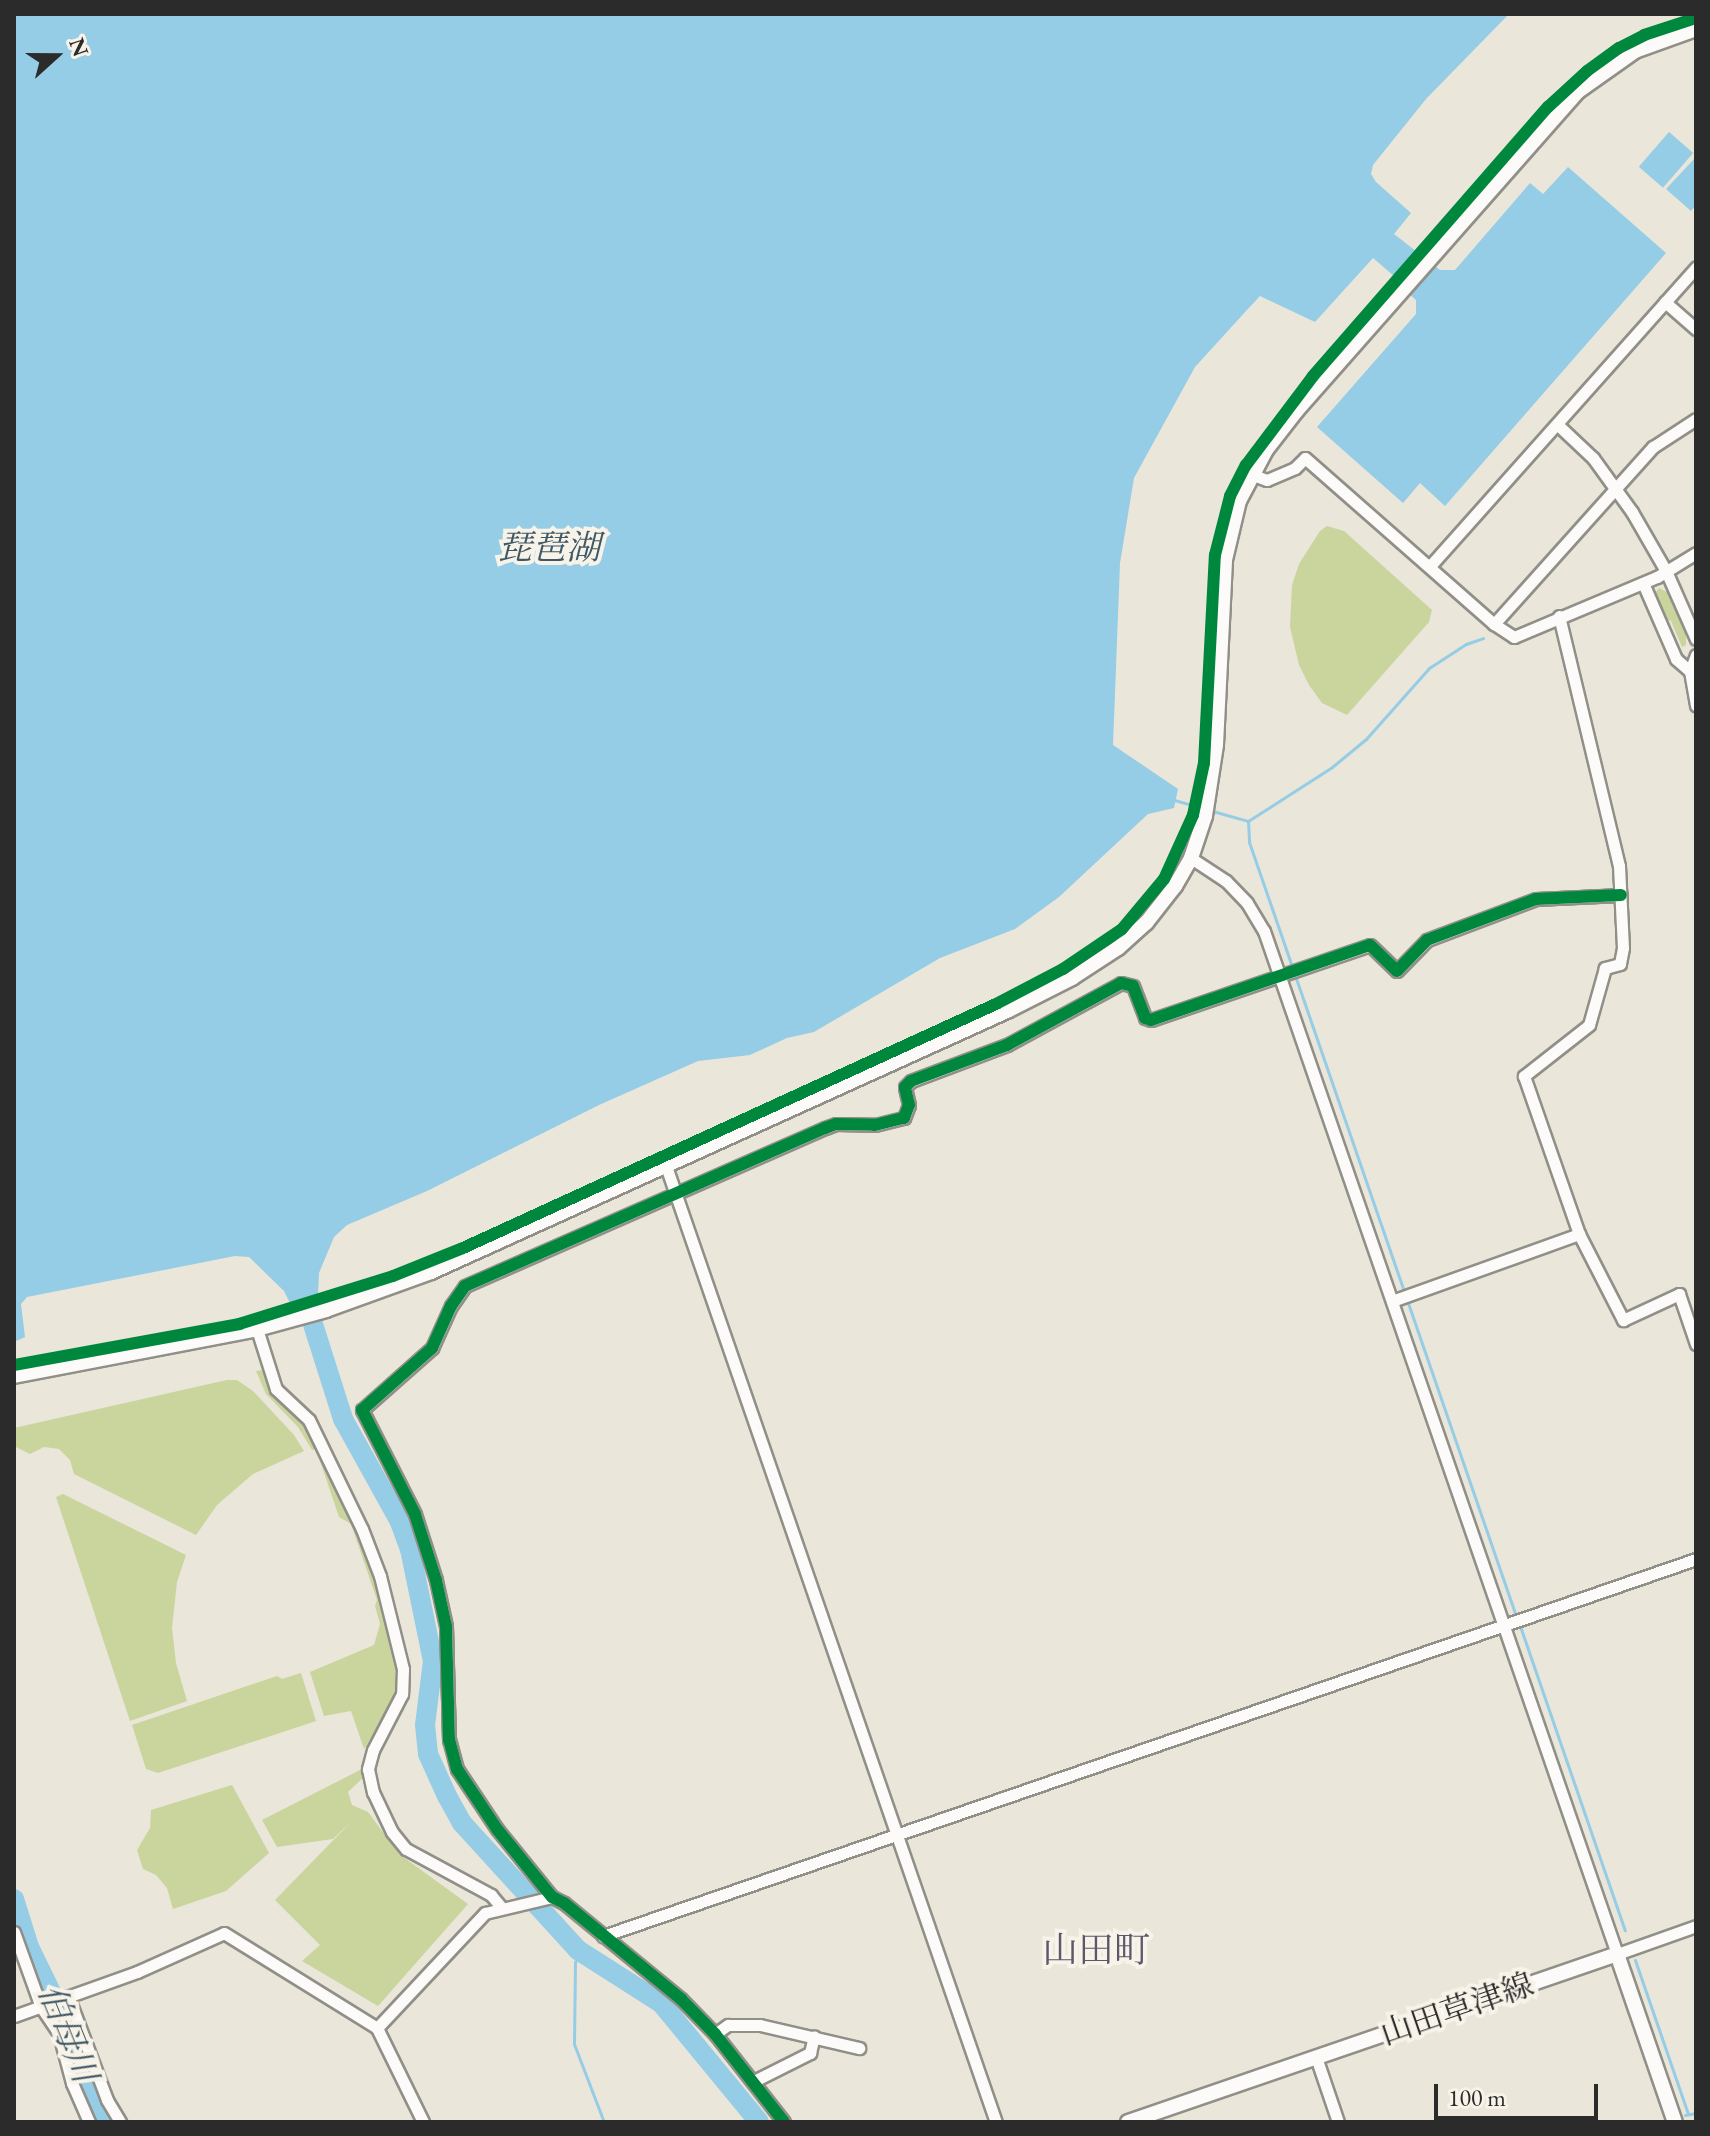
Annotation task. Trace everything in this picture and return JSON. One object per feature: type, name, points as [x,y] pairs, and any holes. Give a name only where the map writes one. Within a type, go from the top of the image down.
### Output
[{"type":"main road","points":[[14,1376],[293,1320],[444,1267],[1072,978],[1118,948],[1146,923],[1191,858],[1207,809],[1216,745],[1225,560],[1233,519],[1251,474],[1279,430],[1577,92],[1635,51],[1696,29]]},
{"type":"main road","points":[[1617,1954],[1675,2122]]},
{"type":"main road","name":"山田草津線","points":[[1128,2122],[1147,2119],[1316,2057],[1617,1954]]},
{"type":"street","points":[[1430,566],[1559,426],[1572,406],[1696,267]]},
{"type":"street","points":[[1665,302],[1696,329]]},
{"type":"street","points":[[1494,624],[1653,447],[1696,419]]},
{"type":"street","points":[[1559,426],[1615,486],[1666,571],[1696,639]]},
{"type":"street","points":[[1251,474],[1267,480],[1295,468],[1305,458],[1494,624],[1514,637],[1643,583],[1696,553]]},
{"type":"street","points":[[1643,583],[1676,659],[1690,671]]},
{"type":"street","points":[[1559,616],[1619,866],[1620,964],[1605,968],[1589,1025],[1524,1076],[1579,1234],[1623,1320],[1679,1294],[1696,1344]]},
{"type":"street","points":[[1696,655],[1690,671],[1696,705]]},
{"type":"street","points":[[1191,858],[1214,871],[1247,903],[1289,971],[1514,1622],[1617,1954],[1696,1926]]},
{"type":"street","points":[[548,1898],[457,1769],[449,1740],[446,1626],[436,1580],[415,1514],[362,1410],[432,1348],[451,1306],[465,1286],[825,1128],[884,1124],[904,1118],[909,1105],[905,1087],[911,1081],[1007,1045],[1121,983],[1133,986],[1145,1018],[1151,1020],[1370,945],[1397,971],[1427,940],[1536,899],[1621,895]]},
{"type":"street","points":[[666,1166],[996,2122]]},
{"type":"street","points":[[1401,1297],[1579,1234]]},
{"type":"street","points":[[257,1329],[276,1389],[309,1420],[362,1529],[380,1576],[397,1643],[403,1669],[402,1694],[373,1750],[368,1769],[373,1792],[392,1832],[406,1849],[491,1895],[501,1907]]},
{"type":"street","points":[[603,1936],[1696,1559]]},
{"type":"street","points":[[377,2028],[485,1913],[548,1898],[564,1903],[681,1999],[715,2034],[784,2122]]},
{"type":"street","points":[[14,1932],[41,2007],[59,2034],[72,2083],[89,2122]]},
{"type":"street","points":[[14,2016],[137,1972],[224,1933],[377,2028],[423,2122]]},
{"type":"street","points":[[68,1996],[107,2100],[120,2122]]},
{"type":"street","points":[[715,2034],[728,2025],[760,2025],[859,2048]]},
{"type":"street","points":[[754,2081],[810,2053],[814,2036]]},
{"type":"street","points":[[1316,2057],[1338,2122]]},
{"type":"green space","points":[[1327,526],[1344,531],[1432,610],[1429,622],[1347,715],[1322,703],[1309,685],[1299,665],[1290,627],[1292,585],[1299,564],[1320,531]]},
{"type":"green space","points":[[1659,588],[1669,593],[1686,632],[1686,645],[1682,647],[1671,621],[1662,617],[1654,594]]},
{"type":"green space","points":[[263,1370],[271,1392],[305,1425],[319,1450],[360,1539],[379,1599],[398,1673],[397,1687],[395,1700],[364,1749],[351,1711],[324,1716],[310,1672],[374,1645],[380,1624],[375,1606],[377,1600],[351,1524],[339,1517],[316,1449],[312,1450],[298,1427],[266,1394],[256,1371]]},
{"type":"green space","points":[[237,1380],[253,1391],[294,1435],[304,1451],[253,1474],[217,1505],[196,1535],[74,1474],[70,1460],[59,1449],[44,1447],[30,1454],[14,1446],[14,1428]]},
{"type":"green space","points":[[63,1494],[186,1555],[177,1582],[172,1628],[176,1663],[187,1701],[130,1721],[56,1497]]},
{"type":"green space","points":[[301,1673],[316,1721],[158,1773],[146,1769],[132,1725],[277,1676],[282,1679]]},
{"type":"green space","points":[[362,1769],[364,1777],[348,1792],[352,1805],[368,1812],[399,1854],[468,1904],[378,2006],[302,1961],[320,1945],[275,1900],[352,1821],[333,1839],[277,1847],[262,1820]]},
{"type":"green space","points":[[232,1785],[269,1853],[226,1891],[173,1909],[167,1888],[156,1875],[143,1869],[137,1850],[150,1828],[151,1810]]},
{"type":"water","name":"琵琶湖","points":[[14,14],[1509,14],[1426,99],[1373,165],[1371,174],[1376,182],[1411,213],[1394,234],[1440,270],[1455,270],[1530,183],[1543,194],[1568,167],[1666,253],[1445,506],[1420,483],[1403,503],[1317,427],[1416,314],[1416,300],[1373,258],[1315,322],[1260,296],[1195,367],[1134,478],[1120,563],[1113,745],[1178,789],[1174,808],[1148,814],[1059,897],[1015,929],[940,958],[814,1032],[787,1038],[750,1055],[698,1061],[599,1105],[427,1191],[347,1225],[334,1237],[319,1273],[318,1295],[290,1303],[284,1291],[249,1257],[235,1256],[27,1297],[21,1304],[25,1337],[14,1342]]},
{"type":"water","points":[[1669,132],[1693,153],[1663,188],[1639,167]]},
{"type":"water","points":[[1696,157],[1696,205],[1691,211],[1666,189]]},
{"type":"waterway","points":[[1248,821],[1332,767],[1366,739],[1429,668],[1466,644],[1483,638]]},
{"type":"waterway","points":[[1171,799],[1202,808]]},
{"type":"waterway","points":[[1209,810],[1248,821]]},
{"type":"waterway","points":[[1248,821],[1249,842],[1516,1616]]},
{"type":"waterway","points":[[292,1277],[305,1299],[343,1419],[400,1522],[410,1549],[433,1661],[425,1725],[428,1754],[447,1796],[462,1823],[578,1950],[661,2003],[759,2122]]},
{"type":"waterway","points":[[1519,1623],[1625,1930]]},
{"type":"waterway","name":"伯母川","points":[[14,1899],[29,1947],[69,2029],[85,2081],[104,2122]]},
{"type":"waterway","points":[[582,1952],[575,1962],[574,2044],[604,2122]]},
{"type":"waterway","points":[[1635,1960],[1688,2114]]},
{"type":"waterway","points":[[1685,2115],[1696,2113]]},
{"type":"cycle path","points":[[14,1365],[239,1324],[393,1276],[463,1248],[996,1004],[1063,969],[1122,929],[1164,879],[1193,815],[1204,763],[1215,555],[1230,496],[1246,465],[1313,376],[1548,107],[1587,71],[1619,48],[1644,35],[1696,18]]},
{"type":"cycle path","points":[[784,2122],[715,2034],[681,1999],[564,1903],[552,1897],[497,1829],[457,1769],[449,1740],[446,1626],[436,1580],[415,1514],[362,1410],[432,1348],[451,1306],[465,1286],[825,1128],[836,1124],[875,1125],[904,1118],[909,1105],[905,1087],[911,1081],[1007,1045],[1121,983],[1133,986],[1145,1018],[1151,1020],[1370,945],[1397,971],[1427,940],[1536,899],[1621,895]]},
{"type":"district","name":"山田町","points":[[1096,1950]]}]
